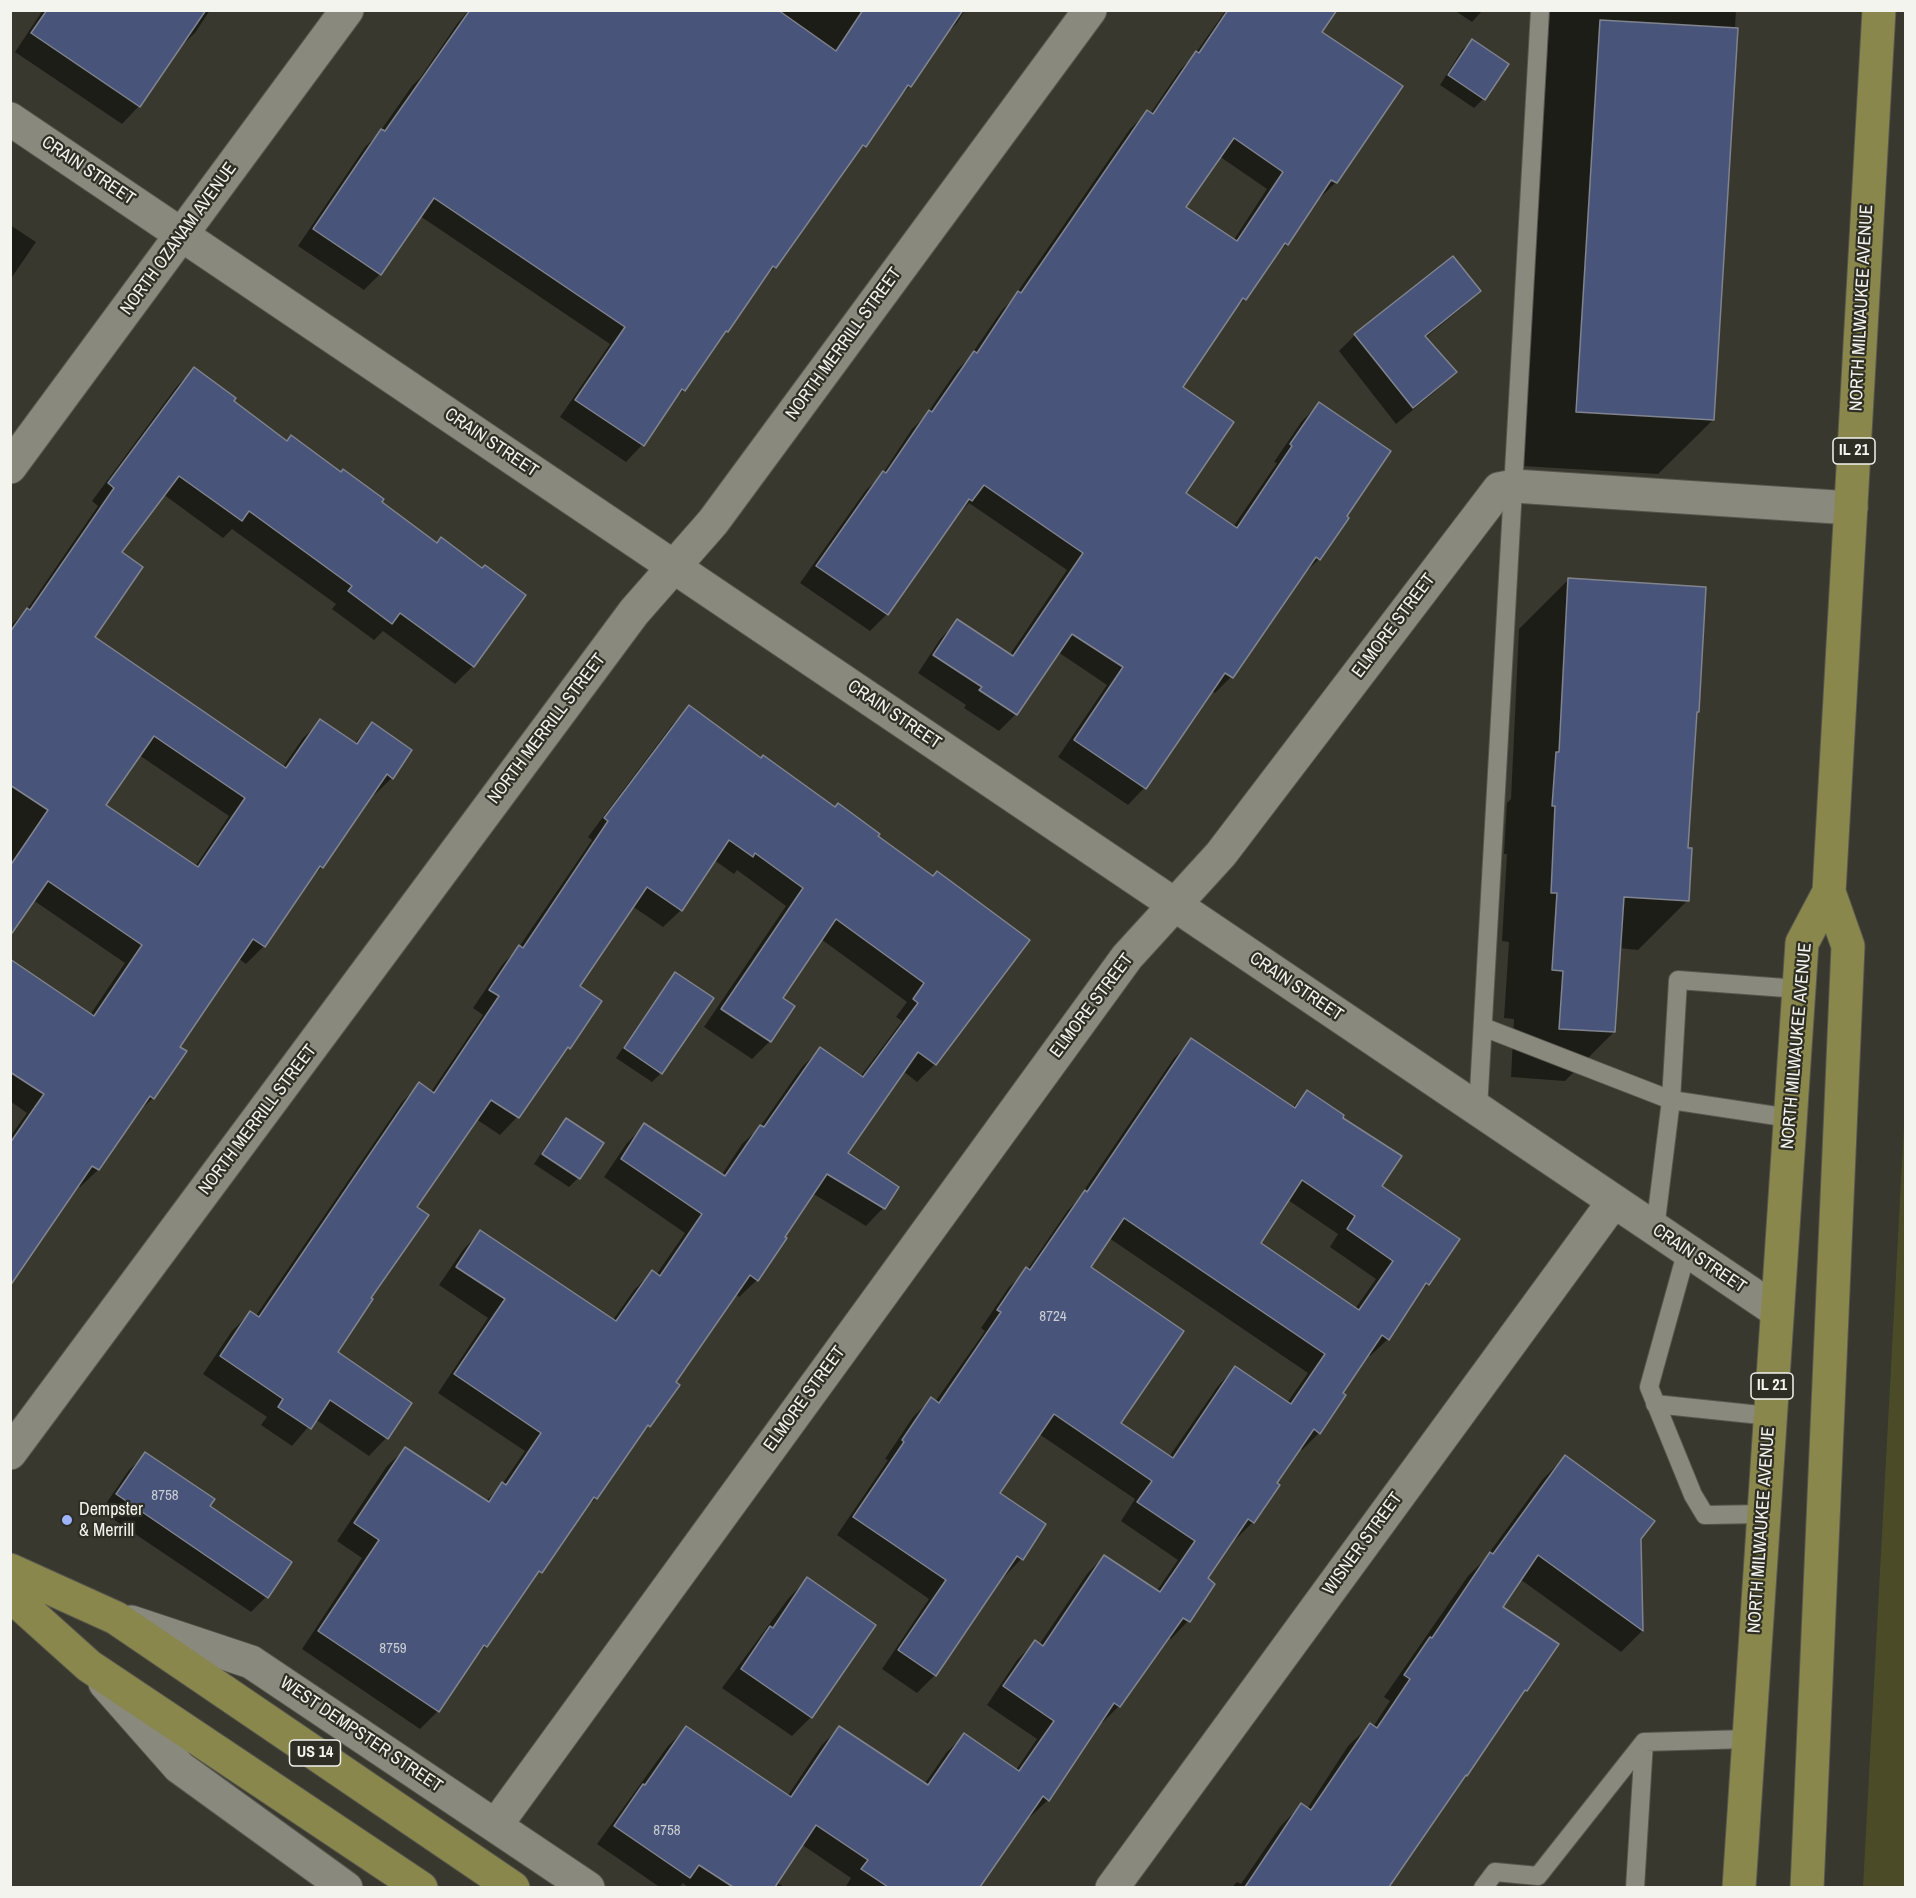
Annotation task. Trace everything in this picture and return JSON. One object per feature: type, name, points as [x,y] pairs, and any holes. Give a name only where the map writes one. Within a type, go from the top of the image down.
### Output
[{"type":"main road","name":"NORTH MILWAUKEE AVENUE","points":[[1807,1887],[1848,946],[1829,892],[1879,10]]},
{"type":"main road","name":"NORTH MILWAUKEE AVENUE","points":[[1739,1887],[1802,943],[1829,892]]},
{"type":"main road","name":"WEST DEMPSTER STREET","points":[[10,1570],[116,1618],[513,1887]]},
{"type":"main road","points":[[10,1595],[89,1666],[422,1887]]},
{"type":"street","name":"NORTH OZANAM AVENUE","points":[[10,466],[347,10]]},
{"type":"street","name":"NORTH MERRILL STREET","points":[[10,1453],[634,612],[713,522],[1090,10]]},
{"type":"street","name":"CRAIN STREET","points":[[10,119],[1777,1311]]},
{"type":"street","points":[[1514,486],[1851,508]]},
{"type":"street","name":"ELMORE STREET","points":[[496,1825],[1127,957],[1221,854],[1499,489],[1514,486]]},
{"type":"street","name":"WISNER STREET","points":[[1112,1887],[1614,1201]]},
{"type":"street","name":"WEST DEMPSTER STREET","points":[[116,1618],[251,1662],[588,1887]]},
{"type":"street","points":[[89,1666],[179,1767],[346,1887]]},
{"type":"lane","points":[[1478,1109],[1540,10]]},
{"type":"lane","points":[[1656,1229],[1671,1100],[1678,980],[1799,989]]},
{"type":"lane","points":[[1483,1027],[1671,1100],[1790,1118]]},
{"type":"lane","points":[[1687,1251],[1649,1388],[1693,1495],[1705,1515],[1763,1514]]},
{"type":"lane","points":[[1655,1404],[1770,1416]]},
{"type":"lane","points":[[1644,1742],[1748,1739]]},
{"type":"lane","points":[[1483,1887],[1495,1872],[1538,1876],[1644,1742]]},
{"type":"lane","points":[[1635,1887],[1644,1742]]},
{"type":"shaded area","points":[[1905,1107],[1905,1887],[1863,1887]]},
{"type":"building","points":[[47,10],[206,10],[140,107],[31,33]]},
{"type":"building","points":[[470,10],[778,10],[836,51],[863,10],[963,10],[911,87],[908,85],[866,147],[863,145],[776,268],[773,266],[685,391],[682,389],[644,446],[575,400],[625,327],[434,198],[381,275],[313,229],[381,129],[385,131]]},
{"type":"building","points":[[1228,10],[1337,10],[1322,32],[1403,86],[1337,183],[1331,180],[1288,245],[1285,243],[1246,300],[1243,298],[1183,387],[1234,422],[1186,493],[1237,528],[1319,402],[1391,451],[1320,560],[1316,557],[1233,678],[1225,673],[1146,789],[1074,740],[1123,667],[1072,634],[1017,715],[979,690],[982,687],[933,655],[957,619],[1013,656],[1083,553],[984,485],[972,501],[969,499],[888,615],[816,566],[883,471],[886,473],[929,410],[932,412],[974,351],[977,353],[1018,291],[1021,293],[1147,110],[1153,114],[1196,51],[1199,53]],"holes":[[[1234,138],[1283,172],[1237,241],[1186,207]]]},
{"type":"building","points":[[1600,20],[1738,28],[1714,420],[1576,412]]},
{"type":"building","points":[[1472,39],[1509,64],[1485,100],[1448,75]]},
{"type":"building","points":[[1453,256],[1481,291],[1425,336],[1457,372],[1413,408],[1354,334]]},
{"type":"building","points":[[194,367],[236,398],[234,401],[287,441],[291,435],[341,472],[343,469],[384,499],[382,502],[437,543],[441,537],[482,568],[485,565],[526,595],[474,667],[400,613],[392,624],[348,591],[352,586],[249,511],[242,521],[179,476],[122,552],[143,567],[95,637],[286,768],[320,719],[357,744],[372,722],[412,750],[393,779],[387,774],[323,868],[320,866],[265,947],[253,939],[180,1047],[187,1051],[154,1099],[150,1096],[99,1170],[92,1166],[10,1286],[10,1143],[44,1094],[10,1072],[10,959],[94,1016],[142,945],[48,881],[10,936],[10,866],[48,810],[10,785],[10,632],[27,608],[30,610],[114,488],[108,483]],"holes":[[[154,736],[245,798],[198,867],[106,805]]]},
{"type":"building","points":[[1568,578],[1706,587],[1688,848],[1692,848],[1689,901],[1624,897],[1615,1032],[1559,1029],[1563,971],[1552,970],[1557,893],[1551,893],[1555,806],[1552,806],[1556,752],[1559,752]]},
{"type":"building","points":[[689,705],[761,758],[763,755],[835,807],[838,803],[933,876],[937,871],[1030,940],[936,1065],[918,1052],[848,1153],[899,1187],[885,1209],[827,1174],[758,1281],[750,1275],[676,1382],[680,1385],[650,1427],[648,1425],[597,1499],[594,1497],[542,1573],[539,1571],[487,1647],[484,1645],[439,1712],[318,1631],[379,1540],[354,1523],[405,1447],[489,1502],[502,1482],[506,1485],[541,1433],[454,1374],[505,1299],[456,1267],[480,1230],[616,1321],[652,1270],[660,1276],[702,1214],[621,1159],[644,1123],[725,1176],[760,1125],[764,1127],[820,1047],[863,1077],[918,1003],[913,999],[924,983],[836,919],[783,998],[795,1006],[771,1042],[721,1009],[803,888],[755,853],[753,857],[729,840],[682,911],[647,887],[580,986],[602,1001],[570,1049],[568,1047],[519,1118],[491,1100],[417,1207],[429,1215],[371,1298],[373,1299],[338,1352],[412,1403],[388,1439],[330,1400],[311,1429],[278,1407],[283,1399],[220,1356],[250,1311],[259,1317],[419,1082],[434,1093],[499,996],[489,990],[519,945],[523,948],[608,821],[604,818]]},
{"type":"building","points":[[675,972],[714,998],[662,1074],[624,1048]]},
{"type":"building","points":[[1191,1038],[1295,1108],[1307,1090],[1344,1115],[1343,1118],[1402,1156],[1382,1186],[1460,1239],[1429,1285],[1426,1283],[1389,1340],[1382,1335],[1343,1393],[1346,1395],[1320,1434],[1314,1429],[1277,1483],[1280,1485],[1254,1523],[1248,1519],[1208,1578],[1215,1584],[1190,1622],[1183,1618],[1120,1707],[1114,1703],[1049,1801],[1043,1796],[980,1887],[888,1887],[861,1869],[868,1860],[816,1825],[775,1887],[733,1887],[699,1865],[690,1878],[614,1826],[686,1726],[791,1797],[839,1726],[928,1785],[964,1733],[1019,1771],[1054,1721],[1003,1686],[1035,1640],[1043,1646],[1104,1555],[1160,1592],[1195,1541],[1137,1502],[1152,1481],[1054,1414],[1000,1493],[1046,1524],[1023,1560],[1017,1556],[936,1676],[898,1650],[946,1580],[853,1517],[904,1442],[902,1440],[931,1397],[939,1403],[1001,1312],[997,1310],[1026,1267],[1030,1270],[1085,1190],[1087,1192]],"holes":[[[1302,1180],[1355,1216],[1347,1229],[1393,1261],[1359,1310],[1261,1243]],[[1124,1218],[1325,1354],[1291,1404],[1235,1366],[1173,1458],[1121,1423],[1184,1331],[1091,1267]]]},
{"type":"building","points":[[566,1118],[604,1143],[580,1179],[542,1154]]},
{"type":"building","points":[[145,1452],[215,1499],[210,1506],[292,1562],[268,1598],[116,1494]]},
{"type":"building","points":[[1565,1455],[1655,1521],[1641,1539],[1643,1631],[1538,1555],[1503,1607],[1559,1644],[1389,1887],[1245,1887],[1301,1803],[1311,1810],[1370,1723],[1377,1728],[1410,1679],[1404,1675],[1430,1637],[1432,1638],[1490,1552],[1493,1554]]},
{"type":"building","points":[[807,1577],[876,1625],[812,1718],[741,1669],[770,1626],[773,1628]]},
{"type":"place","name":"Dempster & Merrill","points":[[67,1520]]}]
